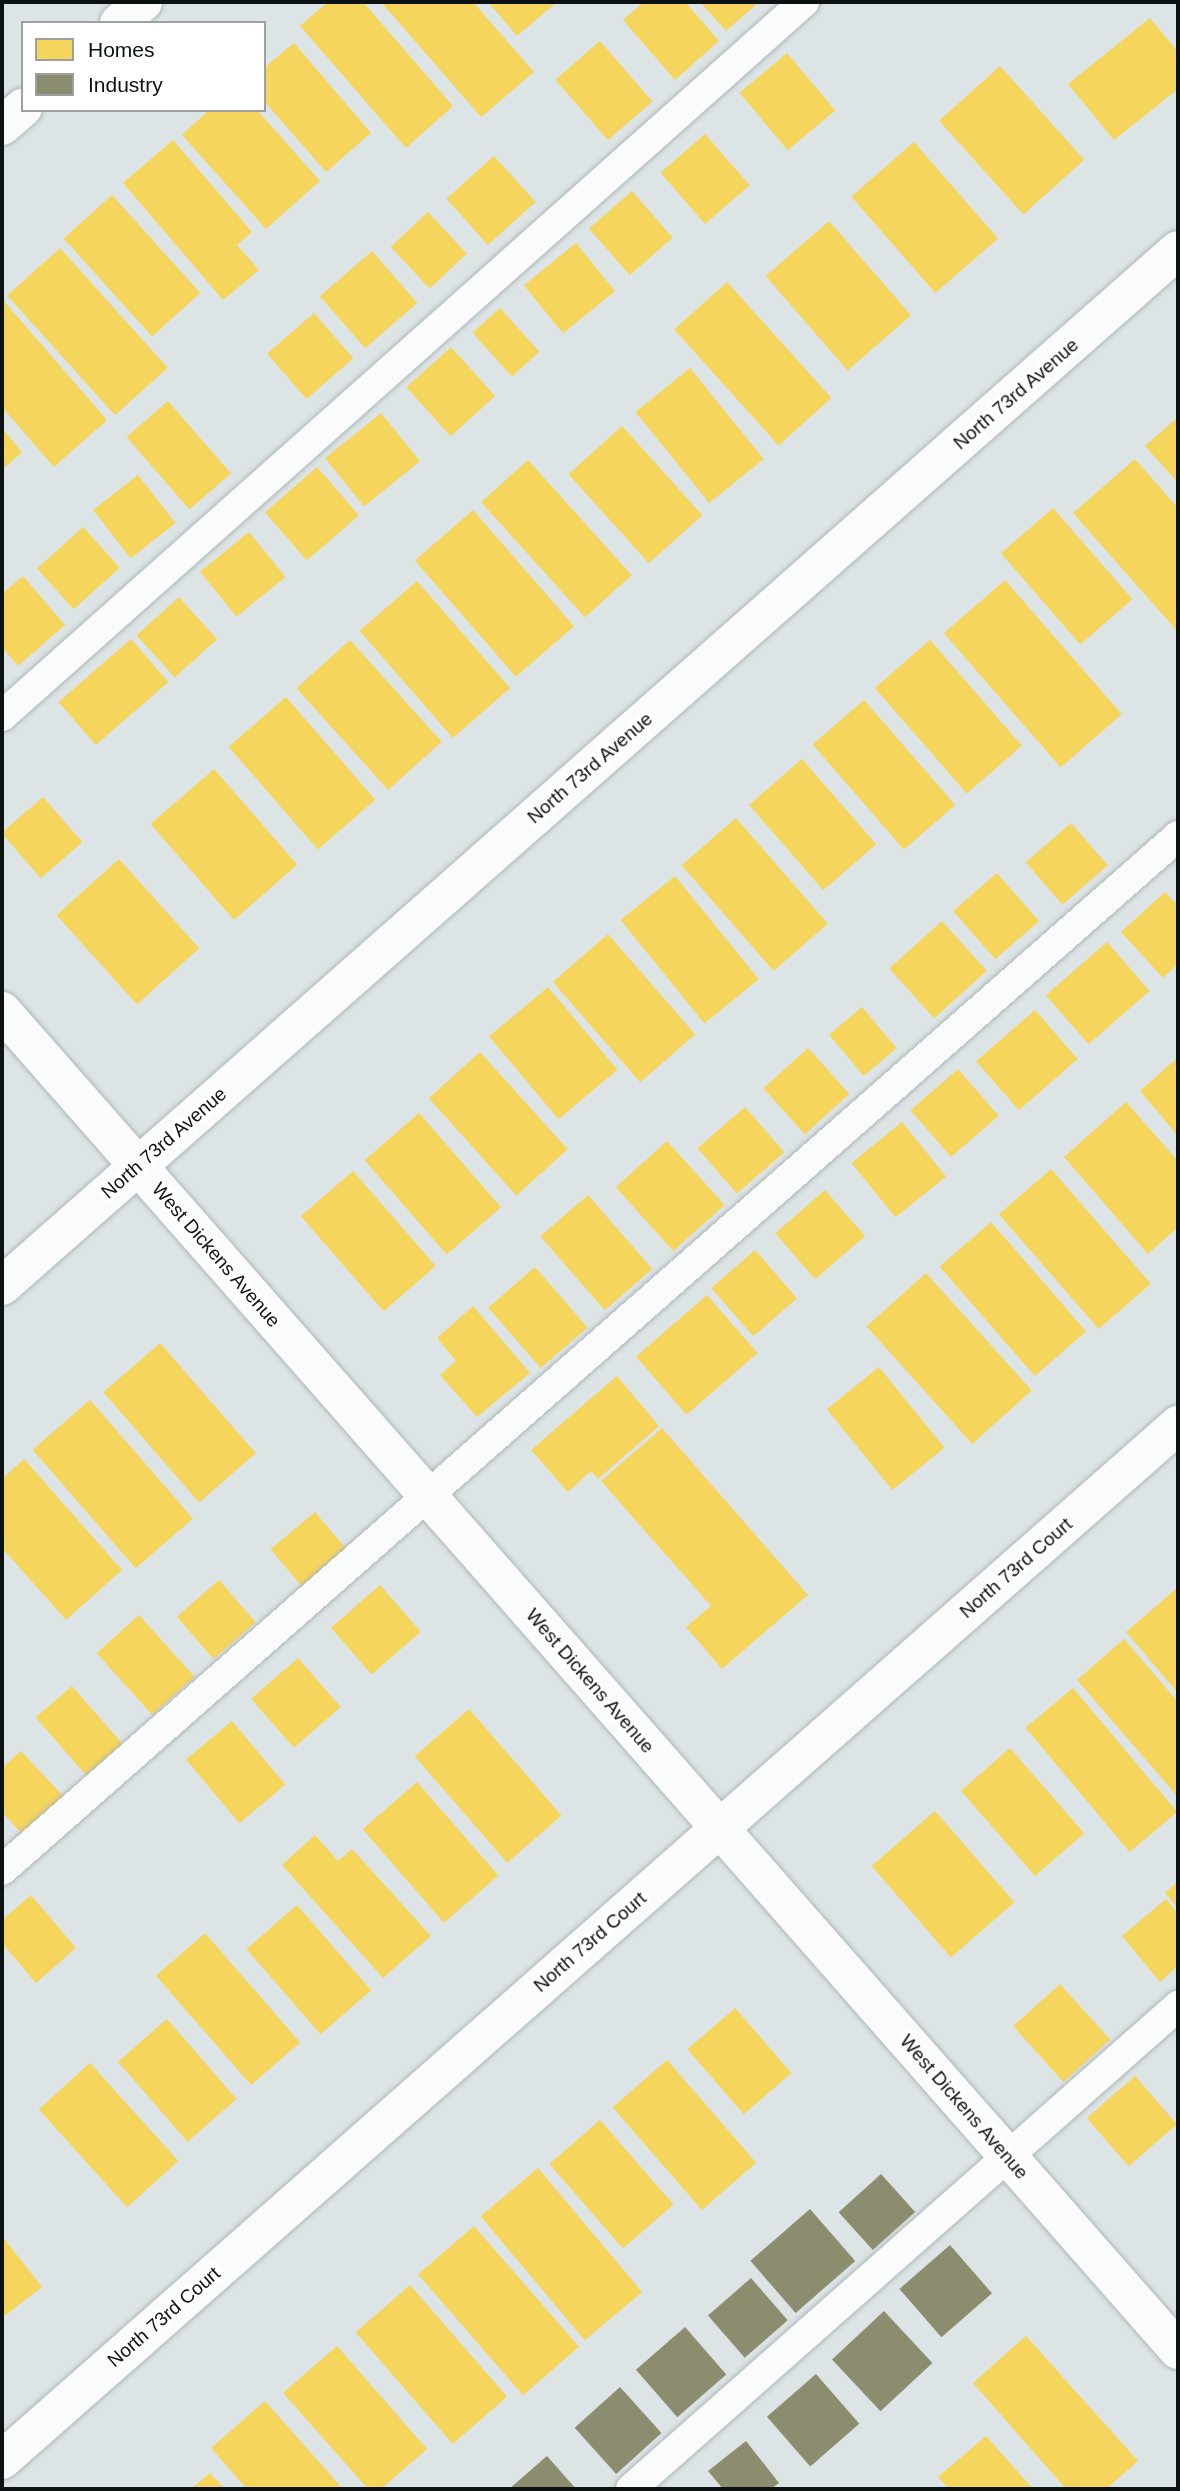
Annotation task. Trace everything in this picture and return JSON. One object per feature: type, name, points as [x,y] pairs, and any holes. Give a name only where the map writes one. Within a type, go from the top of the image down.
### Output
[{"type":"street","points":[[121,21],[143,2]]},
{"type":"street","points":[[2,126],[21,110]]},
{"type":"street","name":"North 73rd Avenue","points":[[2,1286],[1178,250]]},
{"type":"street","name":"West Dickens Avenue","points":[[2,1011],[1178,2350]]},
{"type":"street","name":"North 73rd Court","points":[[2,2460],[1178,1425]]},
{"type":"lane","points":[[2,716],[804,2]]},
{"type":"lane","points":[[2,1870],[426,1494],[1178,836]]},
{"type":"lane","points":[[631,2489],[1178,2006]]},
{"type":"building: Homes","points":[[328,2],[363,2],[453,106],[406,148],[300,26]]},
{"type":"building: Homes","points":[[381,2],[473,2],[534,72],[481,117]]},
{"type":"building: Homes","points":[[488,2],[557,2],[517,36]]},
{"type":"building: Homes","points":[[644,2],[685,2],[719,41],[675,80],[623,20]]},
{"type":"building: Homes","points":[[700,2],[759,2],[726,31]]},
{"type":"building: Homes","points":[[1150,18],[1178,52],[1178,89],[1114,140],[1068,84]]},
{"type":"building: Homes","points":[[600,41],[652,101],[608,140],[555,80]]},
{"type":"building: Homes","points":[[294,43],[371,133],[326,172],[266,103],[266,66]]},
{"type":"building: Homes","points":[[787,53],[835,110],[788,150],[740,93]]},
{"type":"building: Homes","points":[[1000,66],[1084,160],[1023,215],[939,121]]},
{"type":"building: Homes","points":[[207,112],[259,112],[320,181],[266,229],[182,135]]},
{"type":"building: Homes","points":[[705,134],[750,185],[705,224],[660,173]]},
{"type":"building: Homes","points":[[173,140],[252,232],[237,245],[259,270],[223,300],[123,183]]},
{"type":"building: Homes","points":[[914,142],[998,239],[935,293],[851,196]]},
{"type":"building: Homes","points":[[494,156],[535,202],[488,245],[446,199]]},
{"type":"building: Homes","points":[[632,191],[673,238],[630,275],[589,228]]},
{"type":"building: Homes","points":[[112,195],[200,293],[152,337],[64,238]]},
{"type":"building: Homes","points":[[428,212],[467,254],[430,288],[391,247]]},
{"type":"building: Homes","points":[[829,221],[911,315],[848,370],[766,276]]},
{"type":"building: Homes","points":[[576,243],[615,291],[563,333],[524,285]]},
{"type":"building: Homes","points":[[60,248],[168,368],[115,415],[7,296]]},
{"type":"building: Homes","points":[[372,251],[417,303],[365,348],[320,296]]},
{"type":"building: Homes","points":[[727,282],[831,398],[779,445],[674,330]]},
{"type":"building: Homes","points":[[2,299],[107,420],[54,467],[2,407]]},
{"type":"building: Homes","points":[[500,308],[539,352],[512,377],[473,333]]},
{"type":"building: Homes","points":[[314,313],[353,358],[307,399],[267,354]]},
{"type":"building: Homes","points":[[451,347],[495,396],[451,436],[406,387]]},
{"type":"building: Homes","points":[[690,368],[764,459],[709,503],[636,412]]},
{"type":"building: Homes","points":[[168,401],[231,473],[189,510],[126,437]]},
{"type":"building: Homes","points":[[381,413],[420,461],[364,506],[325,458]]},
{"type":"building: Homes","points":[[1178,417],[1178,483],[1145,446]]},
{"type":"building: Homes","points":[[622,426],[702,515],[649,563],[568,474]]},
{"type":"building: Homes","points":[[2,428],[22,452],[2,470]]},
{"type":"building: Homes","points":[[1135,459],[1178,508],[1178,632],[1073,513]]},
{"type":"building: Homes","points":[[528,460],[632,575],[585,617],[481,502]]},
{"type":"building: Homes","points":[[317,467],[359,515],[307,561],[265,512]]},
{"type":"building: Homes","points":[[138,475],[176,523],[131,558],[93,510]]},
{"type":"building: Homes","points":[[1053,508],[1132,599],[1080,645],[1001,553]]},
{"type":"building: Homes","points":[[473,510],[574,626],[516,677],[415,561]]},
{"type":"building: Homes","points":[[83,527],[120,568],[74,609],[37,568]]},
{"type":"building: Homes","points":[[249,532],[286,577],[237,617],[200,572]]},
{"type":"building: Homes","points":[[23,576],[65,625],[18,666],[2,647],[2,594]]},
{"type":"building: Homes","points":[[1005,580],[1122,714],[1061,767],[944,633]]},
{"type":"building: Homes","points":[[417,581],[510,688],[453,738],[360,631]]},
{"type":"building: Homes","points":[[179,597],[217,639],[175,677],[137,635]]},
{"type":"building: Homes","points":[[131,639],[168,682],[96,745],[59,702]]},
{"type":"building: Homes","points":[[350,640],[442,742],[388,790],[296,688]]},
{"type":"building: Homes","points":[[930,640],[1022,746],[967,794],[875,688]]},
{"type":"building: Homes","points":[[286,697],[375,800],[318,850],[229,747]]},
{"type":"building: Homes","points":[[864,700],[955,805],[904,850],[813,745]]},
{"type":"building: Homes","points":[[802,759],[876,844],[823,890],[749,805]]},
{"type":"building: Homes","points":[[214,769],[297,865],[234,920],[151,824]]},
{"type":"building: Homes","points":[[43,797],[82,842],[41,878],[2,833]]},
{"type":"building: Homes","points":[[736,818],[828,924],[774,971],[682,865]]},
{"type":"building: Homes","points":[[1071,823],[1108,865],[1062,905],[1026,862]]},
{"type":"building: Homes","points":[[119,859],[199,948],[137,1004],[57,915]]},
{"type":"building: Homes","points":[[997,873],[1039,921],[995,959],[953,911]]},
{"type":"building: Homes","points":[[675,876],[759,979],[704,1023],[621,920]]},
{"type":"building: Homes","points":[[1165,892],[1178,906],[1178,964],[1163,978],[1121,932]]},
{"type":"building: Homes","points":[[942,921],[987,971],[934,1018],[889,969]]},
{"type":"building: Homes","points":[[608,934],[695,1034],[640,1082],[553,982]]},
{"type":"building: Homes","points":[[1107,942],[1150,991],[1089,1044],[1046,995]]},
{"type":"building: Homes","points":[[548,987],[617,1070],[558,1119],[489,1036]]},
{"type":"building: Homes","points":[[862,1007],[897,1048],[864,1076],[829,1035]]},
{"type":"building: Homes","points":[[1035,1010],[1078,1059],[1019,1110],[976,1061]]},
{"type":"building: Homes","points":[[808,1048],[849,1094],[805,1134],[763,1088]]},
{"type":"building: Homes","points":[[480,1052],[568,1149],[516,1196],[429,1098]]},
{"type":"building: Homes","points":[[1178,1057],[1178,1136],[1140,1091]]},
{"type":"building: Homes","points":[[958,1069],[999,1116],[951,1157],[910,1110]]},
{"type":"building: Homes","points":[[1126,1102],[1178,1161],[1178,1227],[1148,1254],[1064,1157]]},
{"type":"building: Homes","points":[[745,1107],[784,1152],[737,1194],[697,1148]]},
{"type":"building: Homes","points":[[419,1113],[501,1207],[447,1255],[365,1160]]},
{"type":"building: Homes","points":[[902,1122],[946,1176],[896,1217],[851,1163]]},
{"type":"building: Homes","points":[[667,1141],[725,1205],[673,1251],[616,1187]]},
{"type":"building: Homes","points":[[1051,1169],[1151,1284],[1099,1329],[999,1214]]},
{"type":"building: Homes","points":[[353,1171],[436,1266],[384,1311],[301,1216]]},
{"type":"building: Homes","points":[[825,1190],[865,1236],[815,1279],[775,1233]]},
{"type":"building: Homes","points":[[588,1195],[652,1269],[605,1310],[540,1236]]},
{"type":"building: Homes","points":[[991,1222],[1086,1331],[1035,1376],[940,1267]]},
{"type":"building: Homes","points":[[755,1250],[797,1298],[753,1336],[711,1288]]},
{"type":"building: Homes","points":[[535,1267],[587,1327],[541,1368],[488,1308]]},
{"type":"building: Homes","points":[[926,1273],[1032,1390],[972,1444],[867,1327]]},
{"type":"building: Homes","points":[[707,1295],[758,1353],[687,1415],[636,1357]]},
{"type":"building: Homes","points":[[473,1306],[530,1373],[477,1417],[440,1375],[456,1361],[437,1338]]},
{"type":"building: Homes","points":[[160,1343],[256,1453],[199,1502],[103,1392]]},
{"type":"building: Homes","points":[[879,1367],[944,1448],[892,1490],[827,1409]]},
{"type":"building: Homes","points":[[617,1376],[659,1426],[598,1479],[591,1471],[568,1492],[531,1450]]},
{"type":"building: Homes","points":[[90,1400],[193,1518],[136,1568],[33,1450]]},
{"type":"building: Homes","points":[[662,1428],[808,1595],[722,1669],[686,1627],[711,1606],[601,1481]]},
{"type":"building: Homes","points":[[24,1459],[122,1570],[66,1620],[2,1548],[2,1479]]},
{"type":"building: Homes","points":[[315,1512],[348,1552],[304,1589],[271,1549]]},
{"type":"building: Homes","points":[[219,1580],[256,1622],[213,1659],[177,1617]]},
{"type":"building: Homes","points":[[380,1585],[421,1632],[372,1674],[331,1628]]},
{"type":"building: Homes","points":[[1178,1587],[1178,1693],[1126,1632]]},
{"type":"building: Homes","points":[[139,1615],[195,1677],[152,1715],[97,1653]]},
{"type":"building: Homes","points":[[1124,1639],[1178,1702],[1178,1797],[1077,1680]]},
{"type":"building: Homes","points":[[298,1658],[341,1707],[294,1748],[251,1699]]},
{"type":"building: Homes","points":[[72,1686],[123,1744],[86,1776],[36,1717]]},
{"type":"building: Homes","points":[[1073,1688],[1177,1812],[1130,1852],[1026,1728]]},
{"type":"building: Homes","points":[[469,1709],[562,1815],[507,1863],[415,1756]]},
{"type":"building: Homes","points":[[232,1721],[285,1785],[239,1823],[186,1760]]},
{"type":"building: Homes","points":[[1010,1748],[1084,1833],[1035,1876],[961,1791]]},
{"type":"building: Homes","points":[[21,1751],[64,1797],[23,1835],[2,1812],[2,1768]]},
{"type":"building: Homes","points":[[417,1782],[498,1876],[444,1923],[363,1829]]},
{"type":"building: Homes","points":[[935,1811],[1014,1902],[951,1957],[872,1866]]},
{"type":"building: Homes","points":[[315,1835],[338,1861],[352,1849],[431,1936],[383,1978],[282,1865]]},
{"type":"building: Homes","points":[[1178,1881],[1178,1908],[1165,1893]]},
{"type":"building: Homes","points":[[31,1895],[76,1948],[36,1983],[2,1943],[2,1920]]},
{"type":"building: Homes","points":[[1166,1899],[1178,1914],[1178,1966],[1160,1982],[1122,1936]]},
{"type":"building: Homes","points":[[297,1905],[371,1990],[321,2034],[246,1949]]},
{"type":"building: Homes","points":[[205,1933],[300,2042],[251,2085],[156,1976]]},
{"type":"building: Homes","points":[[1060,1984],[1110,2040],[1063,2082],[1013,2026]]},
{"type":"building: Homes","points":[[735,2008],[791,2073],[744,2114],[687,2049]]},
{"type":"building: Homes","points":[[167,2019],[237,2099],[187,2142],[118,2062]]},
{"type":"building: Homes","points":[[667,2060],[756,2163],[702,2210],[613,2107]]},
{"type":"building: Homes","points":[[90,2063],[178,2161],[127,2207],[39,2109]]},
{"type":"building: Homes","points":[[1135,2076],[1177,2124],[1129,2166],[1087,2118]]},
{"type":"building: Homes","points":[[600,2120],[673,2205],[623,2248],[549,2164]]},
{"type":"building: Homes","points":[[538,2168],[642,2292],[585,2340],[481,2216]]},
{"type":"building: Homes","points":[[474,2226],[579,2347],[523,2395],[418,2275]]},
{"type":"building: Homes","points":[[2,2236],[42,2287],[2,2318]]},
{"type":"building: Homes","points":[[410,2285],[507,2397],[453,2444],[356,2332]]},
{"type":"building: Homes","points":[[1026,2336],[1138,2461],[1106,2489],[1066,2489],[973,2383]]},
{"type":"building: Homes","points":[[337,2346],[427,2449],[381,2489],[368,2489],[283,2393]]},
{"type":"building: Homes","points":[[265,2401],[343,2489],[247,2489],[211,2448]]},
{"type":"building: Homes","points":[[986,2436],[1033,2489],[949,2489],[938,2477]]},
{"type":"building: Homes","points":[[210,2473],[225,2489],[191,2489]]},
{"type":"building: Industry","points":[[881,2174],[915,2212],[873,2250],[839,2212]]},
{"type":"building: Industry","points":[[810,2209],[855,2261],[796,2313],[750,2261]]},
{"type":"building: Industry","points":[[950,2245],[992,2293],[941,2337],[899,2289]]},
{"type":"building: Industry","points":[[751,2278],[788,2320],[745,2358],[708,2315]]},
{"type":"building: Industry","points":[[884,2311],[932,2363],[880,2411],[832,2359]]},
{"type":"building: Industry","points":[[685,2327],[726,2375],[677,2417],[636,2370]]},
{"type":"building: Industry","points":[[816,2374],[859,2424],[810,2466],[767,2417]]},
{"type":"building: Industry","points":[[620,2387],[661,2433],[616,2474],[575,2428]]},
{"type":"building: Industry","points":[[746,2441],[779,2483],[771,2489],[723,2489],[708,2471]]},
{"type":"building: Industry","points":[[547,2456],[576,2489],[509,2489]]}]
